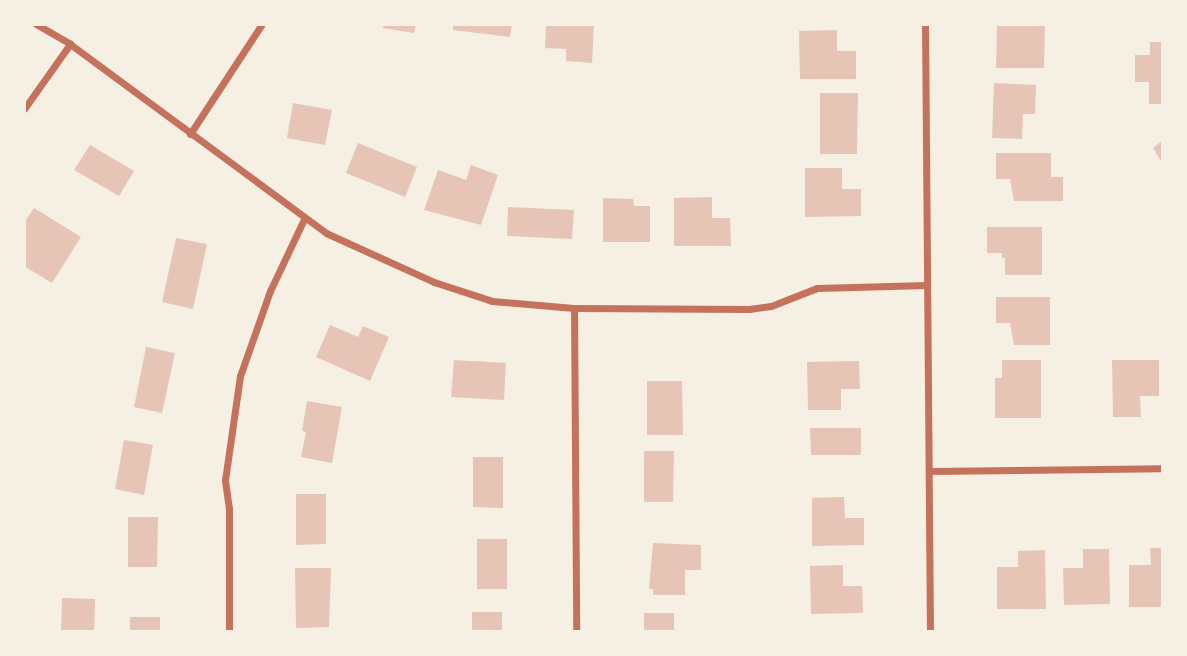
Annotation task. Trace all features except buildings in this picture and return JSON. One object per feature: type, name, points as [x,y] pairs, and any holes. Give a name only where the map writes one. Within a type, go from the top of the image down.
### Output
[{"type":"street","points":[[36,24],[70,44],[304,219],[360,251],[434,282],[492,300],[574,308],[749,309],[771,306],[817,288],[927,285]]},
{"type":"street","points":[[190,134],[262,24]]},
{"type":"street","points":[[925,24],[930,632]]},
{"type":"street","points":[[24,109],[70,44]]},
{"type":"street","points":[[229,632],[229,509],[225,481],[240,376],[270,291],[304,219]]},
{"type":"street","points":[[574,308],[576,632]]},
{"type":"street","points":[[930,471],[1163,468]]}]
